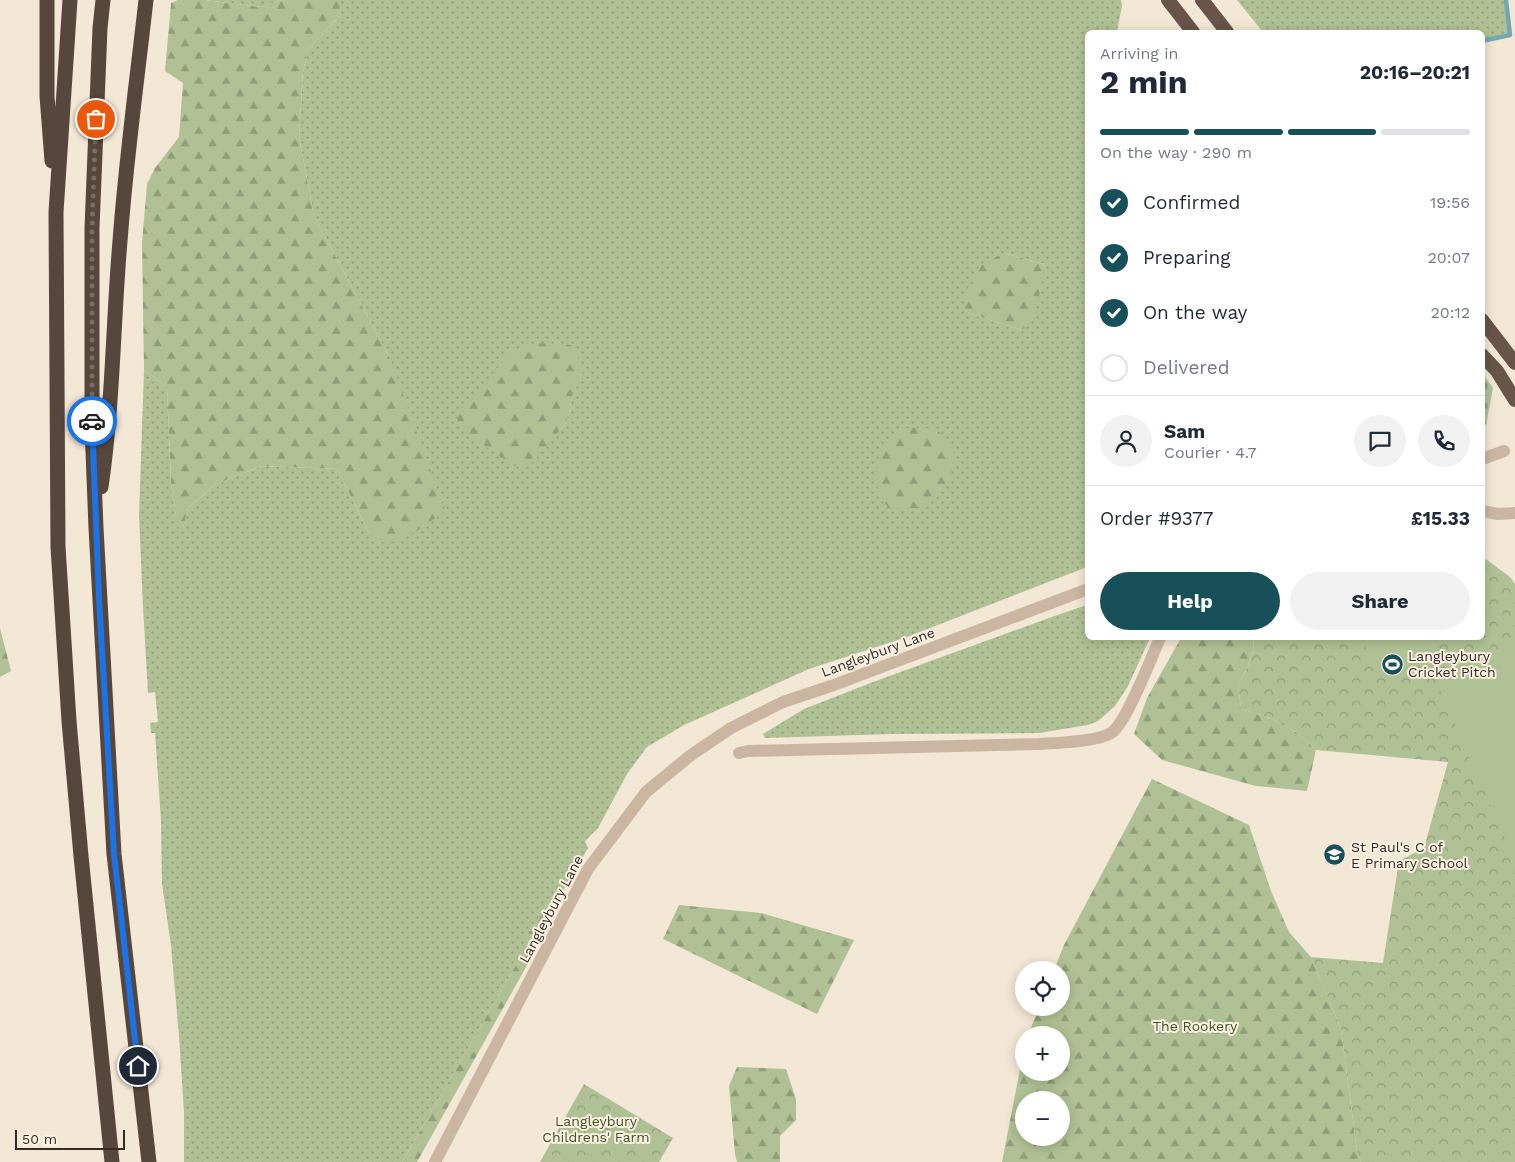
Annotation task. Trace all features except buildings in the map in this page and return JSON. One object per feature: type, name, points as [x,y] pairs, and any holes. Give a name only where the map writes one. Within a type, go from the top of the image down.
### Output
[{"type":"highway","points":[[47,0],[47,96],[56,212],[59,566],[69,721],[80,846],[112,1162]]},
{"type":"highway","points":[[56,212],[70,0]]},
{"type":"highway","points":[[103,0],[100,28],[92,228],[92,426],[96,528],[114,854],[149,1162]]},
{"type":"highway","points":[[96,528],[107,443],[127,159],[146,0]]},
{"type":"highway","points":[[1168,0],[1192,30]]},
{"type":"highway","points":[[1202,0],[1225,30]]},
{"type":"highway","points":[[1485,324],[1515,363]]},
{"type":"highway","points":[[1485,358],[1497,371],[1515,400]]},
{"type":"street","points":[[1485,458],[1504,451]]},
{"type":"street","points":[[1485,512],[1498,514],[1515,513]]},
{"type":"street","name":"Langleybury Lane","points":[[435,1162],[588,869],[646,792],[691,754],[731,728],[783,702],[1085,590]]},
{"type":"street","points":[[739,753],[777,750],[1039,744],[1074,742],[1096,738],[1111,733],[1120,723],[1137,691],[1159,640]]},
{"type":"green space","points":[[178,0],[205,0],[261,7],[282,0],[340,0],[340,16],[308,49],[303,73],[299,137],[314,216],[390,358],[445,511],[417,531],[386,544],[369,533],[337,469],[261,466],[216,484],[188,508],[183,528],[176,516],[171,484],[167,387],[144,370],[142,243],[147,184],[155,168],[179,137],[183,83],[165,71],[171,3]]},
{"type":"green space","points":[[205,0],[282,0],[261,7]]},
{"type":"green space","points":[[340,0],[1121,0],[1122,6],[1117,30],[1085,30],[1085,568],[907,637],[809,669],[684,725],[647,747],[627,774],[598,828],[585,841],[588,848],[559,898],[554,904],[546,905],[526,939],[519,960],[402,1162],[184,1162],[184,1112],[179,1036],[171,945],[162,884],[161,821],[155,733],[151,733],[150,723],[158,722],[155,692],[148,693],[143,607],[139,516],[144,370],[167,387],[171,484],[176,516],[183,527],[188,508],[216,484],[261,466],[337,469],[369,533],[390,358],[314,216],[299,137],[303,73],[308,49],[340,16]],"holes":[[[1003,253],[1044,264],[1021,330],[965,311]],[[584,369],[573,393],[567,422],[550,441]]]},
{"type":"green space","points":[[1237,0],[1506,0],[1510,35],[1485,41],[1485,30],[1261,30]]},
{"type":"green space","points":[[1003,253],[1044,264],[1041,288],[1030,325],[1021,330],[965,311],[964,294],[982,265]]},
{"type":"green space","points":[[538,343],[571,345],[584,369],[573,393],[567,422],[531,464],[514,466],[463,431],[457,423],[460,412],[513,350]]},
{"type":"green space","points":[[1485,377],[1493,388],[1485,424]]},
{"type":"green space","points":[[901,428],[934,428],[948,439],[954,455],[950,480],[932,502],[915,508],[890,509],[881,499],[875,477],[882,446]]},
{"type":"green space","points":[[1485,558],[1510,577],[1515,584],[1515,1162],[1361,1162],[1357,1151],[1341,1029],[1311,957],[1383,963],[1399,861],[1424,848],[1448,762],[1316,750],[1296,732],[1270,718],[1241,709],[1238,685],[1253,651],[1254,640],[1485,640]]},
{"type":"green space","points":[[1085,606],[1085,640],[1149,640],[1128,686],[1115,706],[1098,721],[1088,725],[1039,733],[891,734],[765,738],[763,734],[804,709]]},
{"type":"green space","points":[[0,628],[11,671],[0,677]]},
{"type":"green space","points":[[1180,640],[1254,640],[1253,651],[1248,666],[1238,685],[1241,709],[1270,718],[1296,732],[1316,750],[1307,791],[1256,786],[1162,760],[1134,734],[1147,698]]},
{"type":"green space","name":"Langleybury Cricket Pitch","points":[[1362,640],[1435,640],[1440,650],[1380,678]]},
{"type":"green space","points":[[1515,642],[1515,853],[1512,854],[1434,677]]},
{"type":"green space","name":"The Rookery","points":[[1152,779],[1249,825],[1271,891],[1289,932],[1311,957],[1341,1029],[1357,1151],[1361,1162],[1002,1162],[1015,1095],[1015,1146],[1070,1146],[1070,1091],[1016,1091],[1018,1081],[1070,1081],[1070,1026],[1032,1026],[1036,1016],[1070,1016],[1070,961],[1058,961],[1064,945]]},
{"type":"green space","points":[[554,904],[554,914],[530,960],[417,1162],[402,1162],[519,960],[525,939],[546,905]]},
{"type":"green space","points":[[679,905],[761,913],[854,940],[817,1014],[663,939]]},
{"type":"green space","points":[[737,1067],[786,1069],[796,1099],[796,1120],[780,1136],[780,1162],[737,1162],[729,1086]]},
{"type":"green space","name":"Langleybury Childrens' Farm","points":[[584,1084],[673,1138],[659,1162],[540,1162]]},
{"type":"waterway","points":[[1485,40],[1510,35],[1506,0]]},
{"type":"way so far","points":[[92,421],[92,228],[96,119]]},
{"type":"place","name":"Langleybury Cricket Pitch","points":[[1392,664]]},
{"type":"place","name":"St Paul's C of E Primary School","points":[[1335,855]]},
{"type":"route","points":[[92,421],[99,598],[114,854],[138,1066]]}]
